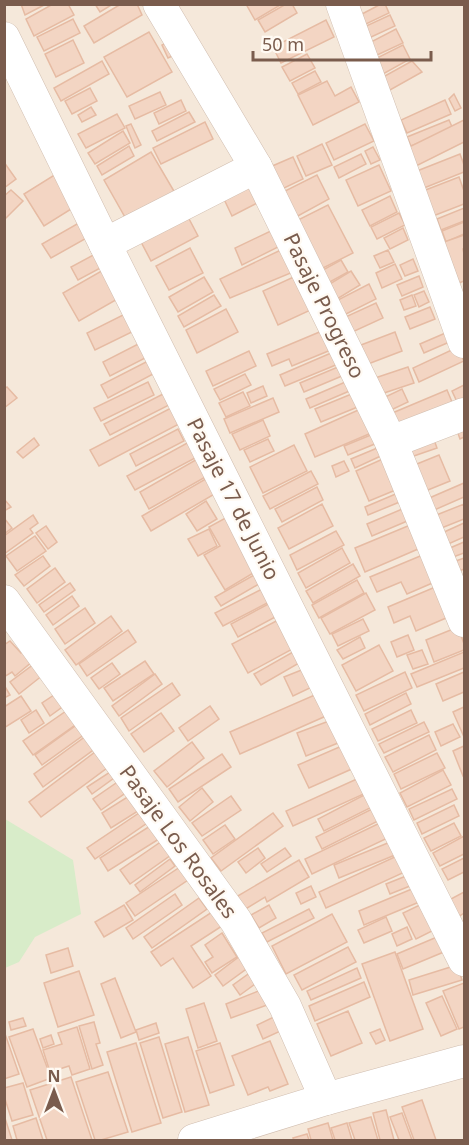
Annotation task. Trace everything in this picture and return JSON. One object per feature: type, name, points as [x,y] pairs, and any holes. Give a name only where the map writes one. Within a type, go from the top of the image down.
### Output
[{"type":"street","name":"Pasaje Progreso","points":[[159,4],[256,167],[391,442],[465,621]]},
{"type":"street","points":[[342,4],[465,342]]},
{"type":"street","name":"Pasaje 17 de Junio","points":[[4,38],[465,960]]},
{"type":"street","points":[[105,244],[256,167]]},
{"type":"street","points":[[391,442],[465,414]]},
{"type":"street","name":"Pasaje Los Rosales","points":[[4,601],[236,921],[285,1006],[326,1099]]},
{"type":"street","points":[[194,1140],[326,1099],[465,1061]]},
{"type":"shaded area","points":[[5,5],[464,5],[464,1140],[5,1140]]},
{"type":"green space","points":[[5,819],[73,860],[81,914],[35,937],[19,962],[5,968]]},
{"type":"building","points":[[21,4],[46,4],[25,15]]},
{"type":"building","points":[[53,4],[68,4],[74,15],[34,36],[26,19]]},
{"type":"building","points":[[95,4],[113,4],[100,12]]},
{"type":"building","points":[[121,4],[137,4],[142,15],[94,43],[84,26]]},
{"type":"building","points":[[246,4],[282,4],[255,20]]},
{"type":"building","points":[[286,4],[292,4],[297,13],[265,32],[258,20]]},
{"type":"building","points":[[385,4],[389,13],[364,25],[362,14]]},
{"type":"building","points":[[390,15],[395,26],[369,38],[364,27]]},
{"type":"building","points":[[73,19],[80,33],[44,51],[37,37]]},
{"type":"building","points":[[326,20],[334,37],[281,63],[273,47]]},
{"type":"building","points":[[396,29],[403,43],[375,56],[369,43]]},
{"type":"building","points":[[149,32],[172,72],[127,97],[104,57]]},
{"type":"building","points":[[73,40],[84,63],[56,77],[45,54]]},
{"type":"building","points":[[170,41],[177,54],[168,58],[162,45]]},
{"type":"building","points":[[403,45],[410,59],[383,74],[375,59]]},
{"type":"building","points":[[307,54],[315,68],[290,81],[282,67]]},
{"type":"building","points":[[102,61],[109,74],[61,101],[54,88]]},
{"type":"building","points":[[412,61],[422,72],[390,90],[383,77]]},
{"type":"building","points":[[315,71],[321,82],[298,94],[292,83]]},
{"type":"building","points":[[327,81],[335,96],[351,87],[359,102],[313,125],[298,95]]},
{"type":"building","points":[[90,88],[97,101],[72,114],[65,101]]},
{"type":"building","points":[[160,92],[166,105],[135,119],[129,106]]},
{"type":"building","points":[[454,94],[461,108],[455,111],[449,99]]},
{"type":"building","points":[[181,100],[186,111],[159,124],[154,113]]},
{"type":"building","points":[[445,100],[451,114],[407,133],[401,120]]},
{"type":"building","points":[[91,107],[96,115],[82,122],[78,115]]},
{"type":"building","points":[[189,112],[195,122],[157,141],[152,131]]},
{"type":"building","points":[[117,114],[125,128],[86,148],[78,134]]},
{"type":"building","points":[[449,120],[453,129],[411,146],[407,137]]},
{"type":"building","points":[[464,120],[464,142],[414,167],[405,149]]},
{"type":"building","points":[[205,122],[213,139],[161,164],[153,148]]},
{"type":"building","points":[[131,124],[141,145],[135,148],[126,126]]},
{"type":"building","points":[[365,124],[374,141],[334,160],[326,143]]},
{"type":"building","points":[[123,131],[130,143],[95,164],[88,153]]},
{"type":"building","points":[[322,144],[332,165],[306,176],[297,156]]},
{"type":"building","points":[[129,146],[134,156],[102,175],[97,166]]},
{"type":"building","points":[[373,147],[380,160],[371,164],[365,151]]},
{"type":"building","points":[[151,152],[178,198],[130,226],[104,180]]},
{"type":"building","points":[[361,154],[366,164],[339,178],[334,167]]},
{"type":"building","points":[[460,154],[464,172],[424,188],[417,171]]},
{"type":"building","points":[[293,157],[303,179],[280,190],[270,167]]},
{"type":"building","points":[[6,165],[16,179],[4,188],[4,167]]},
{"type":"building","points":[[379,165],[391,191],[358,206],[346,180]]},
{"type":"building","points":[[56,174],[76,206],[44,226],[24,194]]},
{"type":"building","points":[[317,175],[329,199],[296,217],[283,192]]},
{"type":"building","points":[[459,177],[464,191],[464,204],[433,216],[423,191]]},
{"type":"building","points":[[257,182],[265,199],[232,216],[222,195]]},
{"type":"building","points":[[11,190],[23,201],[4,220],[4,196]]},
{"type":"building","points":[[390,196],[397,212],[370,226],[362,210]]},
{"type":"building","points":[[328,205],[353,253],[321,269],[296,221]]},
{"type":"building","points":[[464,208],[464,221],[441,230],[437,219]]},
{"type":"building","points":[[399,213],[405,225],[377,239],[371,227]]},
{"type":"building","points":[[187,215],[198,236],[151,261],[140,240]]},
{"type":"building","points":[[84,220],[92,235],[51,258],[42,244]]},
{"type":"building","points":[[464,222],[464,234],[446,242],[442,231]]},
{"type":"building","points":[[403,228],[408,240],[390,249],[384,238]]},
{"type":"building","points":[[275,229],[284,244],[242,265],[235,248]]},
{"type":"building","points":[[464,235],[464,281],[459,283],[444,242]]},
{"type":"building","points":[[190,248],[203,273],[169,290],[156,266]]},
{"type":"building","points":[[285,248],[298,270],[230,298],[220,279]]},
{"type":"building","points":[[388,250],[394,262],[380,268],[374,256]]},
{"type":"building","points":[[99,252],[106,265],[78,280],[71,267]]},
{"type":"building","points":[[413,259],[418,271],[405,276],[400,265]]},
{"type":"building","points":[[341,260],[348,272],[328,283],[321,271]]},
{"type":"building","points":[[395,264],[402,279],[382,288],[376,273]]},
{"type":"building","points":[[105,269],[121,297],[79,321],[63,293]]},
{"type":"building","points":[[351,271],[360,285],[337,299],[328,285]]},
{"type":"building","points":[[298,275],[315,308],[278,325],[263,291]]},
{"type":"building","points":[[419,276],[423,287],[402,296],[397,285]]},
{"type":"building","points":[[204,277],[213,292],[178,312],[169,297]]},
{"type":"building","points":[[369,284],[376,299],[342,316],[334,302]]},
{"type":"building","points":[[424,291],[429,302],[419,307],[414,295]]},
{"type":"building","points":[[214,295],[221,306],[184,327],[178,316]]},
{"type":"building","points":[[412,295],[416,306],[404,310],[400,300]]},
{"type":"building","points":[[376,303],[383,318],[348,334],[341,319]]},
{"type":"building","points":[[430,307],[435,319],[410,329],[405,317]]},
{"type":"building","points":[[226,309],[238,332],[197,353],[186,330]]},
{"type":"building","points":[[129,312],[138,329],[95,350],[87,333]]},
{"type":"building","points":[[329,328],[338,347],[292,366],[289,359],[272,366],[267,354]]},
{"type":"building","points":[[450,331],[454,340],[424,353],[420,344]]},
{"type":"building","points":[[395,332],[402,351],[368,364],[361,345]]},
{"type":"building","points":[[146,340],[153,354],[110,376],[103,362]]},
{"type":"building","points":[[458,347],[464,361],[419,382],[413,368]]},
{"type":"building","points":[[338,350],[343,362],[285,386],[280,375]]},
{"type":"building","points":[[249,351],[256,366],[213,386],[206,371]]},
{"type":"building","points":[[148,361],[155,373],[108,398],[101,385]]},
{"type":"building","points":[[345,364],[349,373],[304,392],[300,383]]},
{"type":"building","points":[[408,367],[414,383],[381,394],[375,378]]},
{"type":"building","points":[[245,374],[251,385],[220,400],[214,389]]},
{"type":"building","points":[[350,380],[354,389],[310,408],[306,399]]},
{"type":"building","points":[[148,382],[154,395],[101,421],[94,408]]},
{"type":"building","points":[[464,385],[464,404],[459,406],[452,391]]},
{"type":"building","points":[[263,386],[267,396],[251,403],[247,393]]},
{"type":"building","points":[[7,387],[17,398],[4,408],[4,389]]},
{"type":"building","points":[[402,389],[408,402],[389,411],[383,398]]},
{"type":"building","points":[[447,390],[455,409],[399,434],[390,414]]},
{"type":"building","points":[[243,392],[250,406],[226,417],[219,403]]},
{"type":"building","points":[[165,393],[171,404],[110,435],[104,424]]},
{"type":"building","points":[[354,393],[360,406],[321,422],[315,409]]},
{"type":"building","points":[[273,398],[279,412],[230,433],[224,419]]},
{"type":"building","points":[[365,407],[376,431],[315,457],[305,434]]},
{"type":"building","points":[[171,408],[179,424],[99,466],[90,450]]},
{"type":"building","points":[[263,420],[270,436],[240,450],[232,434]]},
{"type":"building","points":[[464,421],[464,437],[460,439],[455,425]]},
{"type":"building","points":[[178,429],[184,441],[136,466],[130,454]]},
{"type":"building","points":[[378,432],[382,441],[348,455],[344,446]]},
{"type":"building","points":[[433,437],[437,448],[408,458],[404,447]]},
{"type":"building","points":[[34,438],[39,445],[23,458],[17,452]]},
{"type":"building","points":[[268,439],[274,451],[250,462],[244,450]]},
{"type":"building","points":[[189,442],[197,457],[135,490],[127,476]]},
{"type":"building","points":[[294,445],[307,471],[263,493],[250,467]]},
{"type":"building","points":[[382,446],[385,454],[355,468],[351,459]]},
{"type":"building","points":[[439,455],[450,481],[423,492],[412,466]]},
{"type":"building","points":[[199,458],[209,475],[149,509],[140,492]]},
{"type":"building","points":[[385,458],[398,489],[369,501],[356,471]]},
{"type":"building","points":[[344,461],[349,471],[336,477],[332,466]]},
{"type":"building","points":[[311,471],[318,484],[270,509],[263,496]]},
{"type":"building","points":[[209,477],[218,492],[151,531],[142,516]]},
{"type":"building","points":[[464,483],[464,497],[432,511],[427,499]]},
{"type":"building","points":[[317,487],[323,500],[282,522],[275,509]]},
{"type":"building","points":[[398,493],[402,501],[368,515],[365,507]]},
{"type":"building","points":[[4,499],[11,507],[4,511]]},
{"type":"building","points":[[206,501],[217,519],[197,531],[186,514]]},
{"type":"building","points":[[322,504],[333,526],[289,549],[278,528]]},
{"type":"building","points":[[464,504],[464,519],[439,529],[434,516]]},
{"type":"building","points":[[407,507],[412,519],[372,536],[367,524]]},
{"type":"building","points":[[33,515],[38,523],[30,529],[33,533],[4,554],[4,536]]},
{"type":"building","points":[[231,515],[255,572],[225,590],[204,555],[220,546],[209,527]]},
{"type":"building","points":[[4,518],[12,528],[4,534]]},
{"type":"building","points":[[415,523],[425,546],[365,572],[355,548]]},
{"type":"building","points":[[464,523],[464,537],[446,545],[442,533]]},
{"type":"building","points":[[46,526],[57,542],[48,549],[36,533]]},
{"type":"building","points":[[209,529],[217,546],[198,556],[188,539]]},
{"type":"building","points":[[336,531],[344,545],[297,570],[290,555]]},
{"type":"building","points":[[35,536],[46,551],[17,571],[6,556]]},
{"type":"building","points":[[464,542],[464,553],[453,557],[450,548]]},
{"type":"building","points":[[342,548],[350,563],[306,588],[298,573]]},
{"type":"building","points":[[425,554],[437,581],[407,594],[401,582],[377,592],[370,577]]},
{"type":"building","points":[[43,556],[50,566],[24,586],[15,575]]},
{"type":"building","points":[[464,558],[464,569],[457,572],[453,562]]},
{"type":"building","points":[[353,564],[360,576],[313,603],[306,591]]},
{"type":"building","points":[[55,568],[65,582],[37,603],[27,589]]},
{"type":"building","points":[[254,575],[259,584],[221,606],[215,597]]},
{"type":"building","points":[[357,580],[364,593],[319,618],[312,605]]},
{"type":"building","points":[[70,583],[75,590],[44,612],[39,605]]},
{"type":"building","points":[[440,585],[453,615],[416,631],[410,616],[394,623],[388,607]]},
{"type":"building","points":[[266,587],[273,600],[223,626],[215,613]]},
{"type":"building","points":[[366,593],[375,610],[330,634],[321,618]]},
{"type":"building","points":[[72,596],[79,606],[53,625],[46,615]]},
{"type":"building","points":[[272,602],[279,615],[238,637],[231,624]]},
{"type":"building","points":[[85,608],[95,623],[65,644],[55,629]]},
{"type":"building","points":[[111,616],[122,631],[76,665],[65,650]]},
{"type":"building","points":[[282,618],[298,646],[248,673],[232,644]]},
{"type":"building","points":[[363,619],[369,631],[338,646],[332,634]]},
{"type":"building","points":[[458,627],[464,650],[434,662],[426,640]]},
{"type":"building","points":[[128,630],[136,642],[87,676],[79,664]]},
{"type":"building","points":[[408,635],[414,650],[397,657],[391,642]]},
{"type":"building","points":[[360,637],[365,648],[343,659],[337,650]]},
{"type":"building","points":[[10,641],[21,653],[25,650],[33,661],[15,676],[12,672],[4,677],[4,645]]},
{"type":"building","points":[[379,645],[393,671],[356,691],[342,665]]},
{"type":"building","points":[[300,648],[306,659],[261,685],[254,674]]},
{"type":"building","points":[[422,650],[428,664],[413,669],[407,655]]},
{"type":"building","points":[[464,652],[464,668],[417,687],[411,674]]},
{"type":"building","points":[[145,661],[154,674],[113,701],[104,688]]},
{"type":"building","points":[[112,663],[120,674],[99,689],[91,678]]},
{"type":"building","points":[[34,664],[43,675],[19,694],[10,682]]},
{"type":"building","points":[[304,669],[312,687],[293,696],[284,677]]},
{"type":"building","points":[[405,672],[412,688],[364,711],[356,695]]},
{"type":"building","points":[[464,672],[464,692],[443,701],[436,684]]},
{"type":"building","points":[[155,674],[162,684],[119,716],[112,706]]},
{"type":"building","points":[[172,683],[180,695],[129,731],[121,718]]},
{"type":"building","points":[[4,685],[10,695],[4,698]]},
{"type":"building","points":[[57,693],[65,705],[50,716],[42,703]]},
{"type":"building","points":[[406,693],[411,704],[370,725],[365,714]]},
{"type":"building","points":[[317,694],[326,716],[240,754],[230,732]]},
{"type":"building","points":[[21,696],[31,711],[4,728],[4,707]]},
{"type":"building","points":[[210,706],[219,719],[188,741],[179,728]]},
{"type":"building","points":[[464,707],[464,737],[453,712]]},
{"type":"building","points":[[69,709],[78,723],[33,755],[23,741]]},
{"type":"building","points":[[36,710],[44,723],[29,733],[21,720]]},
{"type":"building","points":[[411,710],[417,723],[378,741],[372,729]]},
{"type":"building","points":[[161,713],[174,731],[144,752],[131,734]]},
{"type":"building","points":[[329,721],[338,743],[306,756],[297,733]]},
{"type":"building","points":[[424,722],[429,732],[384,753],[379,744]]},
{"type":"building","points":[[78,724],[85,734],[42,765],[35,755]]},
{"type":"building","points":[[453,724],[460,737],[441,746],[435,732]]},
{"type":"building","points":[[429,735],[436,750],[393,772],[385,757]]},
{"type":"building","points":[[86,736],[96,748],[43,787],[34,774]]},
{"type":"building","points":[[192,742],[204,758],[167,787],[154,771]]},
{"type":"building","points":[[344,745],[354,768],[309,788],[298,765]]},
{"type":"building","points":[[464,746],[464,775],[463,776],[453,751]]},
{"type":"building","points":[[95,752],[107,768],[41,817],[29,802]]},
{"type":"building","points":[[437,753],[445,768],[401,789],[394,774]]},
{"type":"building","points":[[222,754],[231,767],[178,802],[169,789]]},
{"type":"building","points":[[443,770],[451,785],[407,807],[400,793]]},
{"type":"building","points":[[110,772],[114,778],[92,794],[87,787]]},
{"type":"building","points":[[359,778],[366,793],[293,826],[286,811]]},
{"type":"building","points":[[119,781],[127,792],[101,810],[93,799]]},
{"type":"building","points":[[202,788],[213,802],[190,821],[179,807]]},
{"type":"building","points":[[452,789],[457,799],[414,820],[409,809]]},
{"type":"building","points":[[366,794],[372,807],[324,831],[318,819]]},
{"type":"building","points":[[129,796],[138,811],[111,828],[102,813]]},
{"type":"building","points":[[231,796],[241,810],[202,836],[192,823]]},
{"type":"building","points":[[454,805],[459,816],[422,834],[417,823]]},
{"type":"building","points":[[376,807],[382,819],[322,849],[316,837]]},
{"type":"building","points":[[142,811],[150,821],[95,859],[87,848]]},
{"type":"building","points":[[273,813],[283,826],[221,871],[211,858]]},
{"type":"building","points":[[386,820],[394,835],[312,874],[305,859]]},
{"type":"building","points":[[454,823],[461,836],[431,851],[424,838]]},
{"type":"building","points":[[225,825],[235,839],[213,854],[203,840]]},
{"type":"building","points":[[150,826],[159,839],[108,871],[100,858]]},
{"type":"building","points":[[464,836],[464,854],[440,866],[433,853]]},
{"type":"building","points":[[395,840],[400,853],[339,878],[334,865]]},
{"type":"building","points":[[162,841],[171,855],[130,884],[120,870]]},
{"type":"building","points":[[258,848],[265,858],[246,873],[238,862]]},
{"type":"building","points":[[285,848],[291,856],[267,872],[261,864]]},
{"type":"building","points":[[399,855],[407,871],[326,908],[319,892]]},
{"type":"building","points":[[464,858],[464,872],[448,880],[442,869]]},
{"type":"building","points":[[170,859],[175,866],[140,892],[135,885]]},
{"type":"building","points":[[299,860],[309,877],[267,902],[265,897],[244,910],[236,897]]},
{"type":"building","points":[[180,867],[188,880],[135,916],[126,903]]},
{"type":"building","points":[[406,876],[410,886],[390,894],[386,884]]},
{"type":"building","points":[[311,886],[316,897],[301,904],[296,893]]},
{"type":"building","points":[[419,886],[424,900],[364,925],[359,911]]},
{"type":"building","points":[[464,892],[464,913],[458,917],[449,900]]},
{"type":"building","points":[[175,894],[182,905],[133,939],[126,928]]},
{"type":"building","points":[[199,898],[207,909],[152,948],[144,937]]},
{"type":"building","points":[[426,902],[438,928],[416,939],[403,913]]},
{"type":"building","points":[[124,905],[133,920],[104,937],[95,922]]},
{"type":"building","points":[[269,905],[276,918],[259,928],[251,915]]},
{"type":"building","points":[[309,909],[314,918],[267,942],[262,933]]},
{"type":"building","points":[[212,912],[222,926],[191,946],[211,976],[193,988],[173,958],[161,966],[151,952]]},
{"type":"building","points":[[332,914],[347,942],[286,974],[272,946]]},
{"type":"building","points":[[386,917],[392,931],[364,943],[358,930]]},
{"type":"building","points":[[407,927],[412,939],[397,946],[392,934]]},
{"type":"building","points":[[222,933],[237,957],[212,973],[205,962],[213,957],[205,945]]},
{"type":"building","points":[[444,934],[451,949],[403,969],[397,954]]},
{"type":"building","points":[[348,947],[356,962],[302,990],[294,975]]},
{"type":"building","points":[[68,948],[73,966],[51,973],[46,955]]},
{"type":"building","points":[[395,952],[423,1029],[390,1041],[362,964]]},
{"type":"building","points":[[240,956],[249,967],[223,986],[215,975]]},
{"type":"building","points":[[457,965],[462,980],[413,995],[409,980]]},
{"type":"building","points":[[357,968],[361,978],[311,1000],[307,991]]},
{"type":"building","points":[[79,971],[94,1015],[58,1027],[44,983]]},
{"type":"building","points":[[251,972],[258,982],[240,995],[233,985]]},
{"type":"building","points":[[115,978],[136,1032],[121,1038],[101,984]]},
{"type":"building","points":[[364,982],[370,997],[315,1021],[309,1006]]},
{"type":"building","points":[[464,983],[464,1027],[459,1029],[443,991]]},
{"type":"building","points":[[261,990],[267,1005],[231,1018],[226,1004]]},
{"type":"building","points":[[442,996],[457,1029],[441,1036],[426,1003]]},
{"type":"building","points":[[204,1003],[217,1041],[198,1048],[186,1009]]},
{"type":"building","points":[[348,1011],[362,1043],[331,1056],[317,1024]]},
{"type":"building","points":[[278,1015],[285,1029],[263,1039],[257,1025]]},
{"type":"building","points":[[23,1018],[26,1026],[11,1030],[9,1022]]},
{"type":"building","points":[[94,1022],[100,1043],[96,1044],[103,1065],[92,1069],[79,1026]]},
{"type":"building","points":[[156,1023],[159,1033],[139,1040],[136,1030]]},
{"type":"building","points":[[77,1027],[90,1069],[72,1075],[69,1066],[50,1072],[43,1050],[62,1044],[58,1033]]},
{"type":"building","points":[[33,1029],[51,1078],[27,1087],[9,1037]]},
{"type":"building","points":[[380,1029],[385,1040],[376,1044],[370,1033]]},
{"type":"building","points":[[4,1031],[19,1074],[4,1079]]},
{"type":"building","points":[[51,1035],[54,1044],[43,1048],[40,1039]]},
{"type":"building","points":[[159,1037],[182,1112],[163,1118],[140,1043]]},
{"type":"building","points":[[188,1037],[209,1105],[185,1112],[165,1044]]},
{"type":"building","points":[[270,1041],[288,1084],[270,1091],[268,1087],[248,1095],[232,1056]]},
{"type":"building","points":[[136,1043],[161,1123],[132,1132],[107,1052]]},
{"type":"building","points":[[220,1043],[234,1085],[210,1093],[196,1051]]},
{"type":"building","points":[[108,1072],[128,1132],[95,1140],[76,1082]]},
{"type":"building","points":[[71,1077],[92,1140],[47,1140],[30,1090]]},
{"type":"building","points":[[23,1083],[33,1115],[12,1121],[4,1096],[4,1088]]},
{"type":"building","points":[[422,1100],[436,1140],[414,1140],[402,1107]]},
{"type":"building","points":[[386,1110],[394,1140],[380,1140],[373,1113]]},
{"type":"building","points":[[402,1113],[412,1140],[399,1140],[390,1117]]},
{"type":"building","points":[[4,1115],[12,1140],[4,1140]]},
{"type":"building","points":[[371,1117],[378,1140],[355,1140],[349,1123]]},
{"type":"building","points":[[36,1118],[43,1140],[17,1140],[13,1126]]},
{"type":"building","points":[[328,1123],[333,1140],[311,1140],[308,1129]]},
{"type":"building","points":[[347,1123],[352,1140],[335,1140],[331,1128]]},
{"type":"building","points":[[307,1134],[309,1140],[294,1140],[293,1138]]}]
